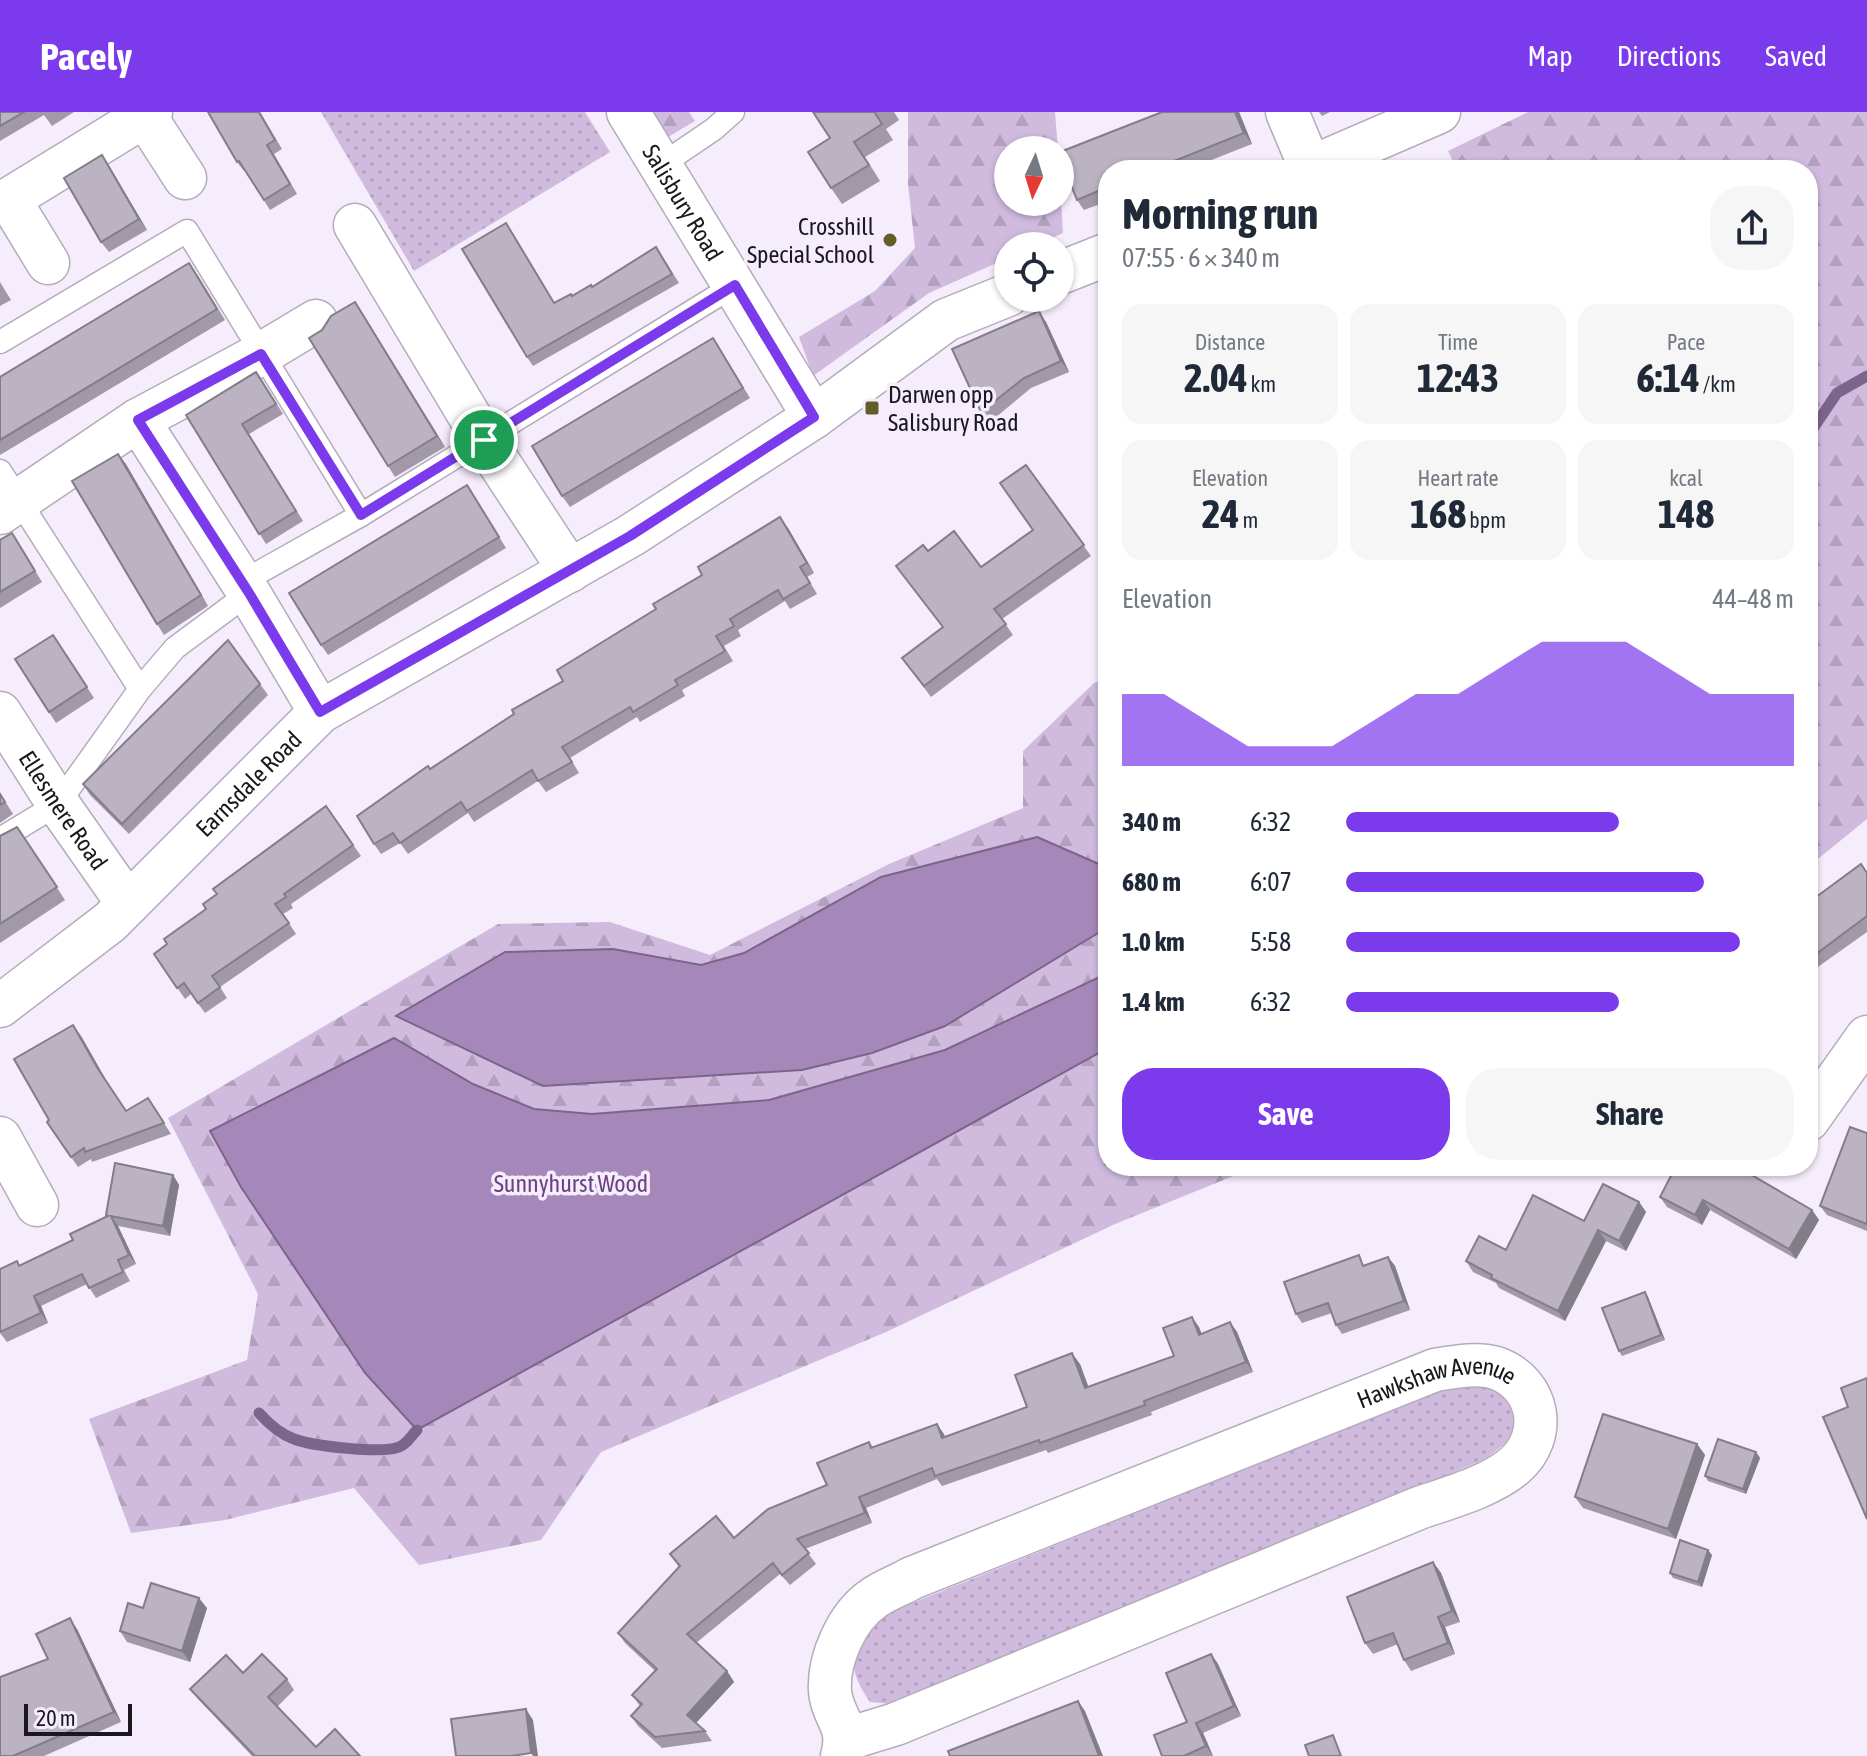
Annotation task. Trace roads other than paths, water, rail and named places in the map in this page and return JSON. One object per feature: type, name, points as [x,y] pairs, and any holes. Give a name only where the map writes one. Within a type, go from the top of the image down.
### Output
[{"type":"street","name":"Salisbury Road","points":[[628,112],[814,417]]},
{"type":"street","points":[[1287,112],[1305,160]]},
{"type":"street","points":[[1329,160],[1439,112]]},
{"type":"street","points":[[48,263],[5,192],[148,114],[185,178]]},
{"type":"street","points":[[355,225],[484,440],[570,571]]},
{"type":"street","points":[[1074,267],[1098,258]]},
{"type":"street","name":"Earnsdale Road","points":[[0,1006],[100,930],[320,712],[630,536],[814,417],[946,320],[994,301]]},
{"type":"street","points":[[6,495],[316,321]]},
{"type":"street","points":[[138,420],[245,587],[320,712]]},
{"type":"street","name":"Ellesmere Road","points":[[0,713],[58,804],[128,904]]},
{"type":"street","points":[[1818,1107],[1866,1043]]},
{"type":"street","points":[[0,1138],[37,1205]]},
{"type":"street","name":"Hawkshaw Avenue","points":[[1466,1366],[1494,1367],[1512,1377],[1527,1391],[1536,1407],[1534,1430],[1526,1453],[1512,1468],[1471,1489],[844,1748],[830,1692],[834,1659],[852,1618],[873,1599],[912,1578],[1435,1370],[1466,1366]]},
{"type":"lane","points":[[661,165],[714,129],[733,112]]},
{"type":"lane","points":[[0,342],[187,231],[361,515]]},
{"type":"lane","points":[[0,839],[58,804],[140,689],[175,648],[245,587],[735,285]]},
{"type":"lane","points":[[6,495],[140,689]]},
{"type":"waterway","points":[[1818,421],[1837,393],[1867,376]]},
{"type":"waterway","points":[[259,1413],[275,1428],[294,1439],[347,1448],[378,1450],[399,1447],[417,1430]]},
{"type":"place","name":"Crosshill Special School","points":[[890,240]]},
{"type":"place","name":"Darwen opp Salisbury Road","points":[[872,408]]},
{"type":"park label","name":"Sunnyhurst Wood","points":[[571,1183]]}]
